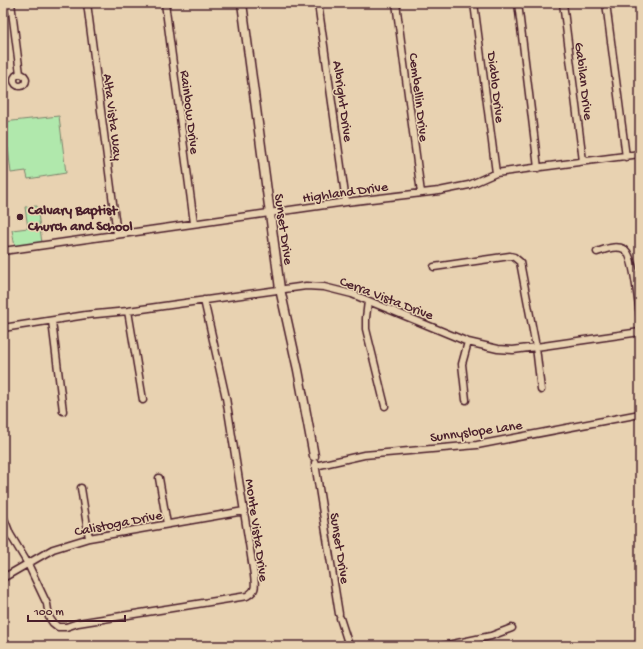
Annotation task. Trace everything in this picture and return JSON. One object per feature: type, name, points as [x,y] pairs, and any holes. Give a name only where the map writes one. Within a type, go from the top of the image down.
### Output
[{"type":"street","points":[[11,3],[20,74]]},
{"type":"street","name":"Alta Vista Way","points":[[87,3],[117,234]]},
{"type":"street","name":"Rainbow Drive","points":[[165,3],[194,223]]},
{"type":"street","name":"Sunset Drive","points":[[242,3],[280,289],[315,461],[340,616],[349,646]]},
{"type":"street","name":"Albright Drive","points":[[318,3],[346,202]]},
{"type":"street","name":"Cembellin Drive","points":[[396,3],[421,193]]},
{"type":"street","name":"Diablo Drive","points":[[474,3],[496,173]]},
{"type":"street","points":[[518,3],[538,168]]},
{"type":"street","name":"Gabilan Drive","points":[[563,3],[583,161]]},
{"type":"street","points":[[606,3],[626,157]]},
{"type":"street","name":"Highland Drive","points":[[3,251],[194,223],[421,193],[469,185],[496,173],[640,154]]},
{"type":"street","points":[[597,252],[616,247],[625,249],[630,254],[640,315]]},
{"type":"street","points":[[434,267],[504,256],[510,256],[518,259],[522,266],[536,347],[541,390]]},
{"type":"street","name":"Cerra Vista Drive","points":[[3,328],[86,315],[128,311],[306,286],[337,289],[468,342],[498,349],[513,350],[640,332]]},
{"type":"street","points":[[356,296],[358,289]]},
{"type":"street","name":"Monte Vista Drive","points":[[28,564],[46,604],[49,617],[53,624],[66,627],[78,623],[247,596],[255,588],[226,398],[204,300]]},
{"type":"street","points":[[368,301],[366,329],[385,406]]},
{"type":"street","points":[[128,311],[143,400]]},
{"type":"street","points":[[52,321],[63,411]]},
{"type":"street","points":[[466,400],[462,364],[468,342]]},
{"type":"street","name":"Sunnyslope Lane","points":[[315,461],[477,445],[640,414]]},
{"type":"street","points":[[159,478],[167,524]]},
{"type":"street","points":[[81,488],[89,538]]},
{"type":"street","name":"Calistoga Drive","points":[[3,578],[57,548],[89,538],[244,510]]},
{"type":"street","points":[[3,516],[10,534],[28,564]]},
{"type":"street","points":[[443,646],[491,636],[512,628]]},
{"type":"green space","points":[[59,116],[66,173],[28,179],[26,171],[11,173],[8,148],[3,149],[3,122]]},
{"type":"green space","points":[[37,206],[42,243],[15,247],[12,230],[28,228],[25,207]]},
{"type":"waterway","points":[[620,646],[640,642]]},
{"type":"place","name":"Calvary Baptist Church and School","points":[[20,217]]}]
